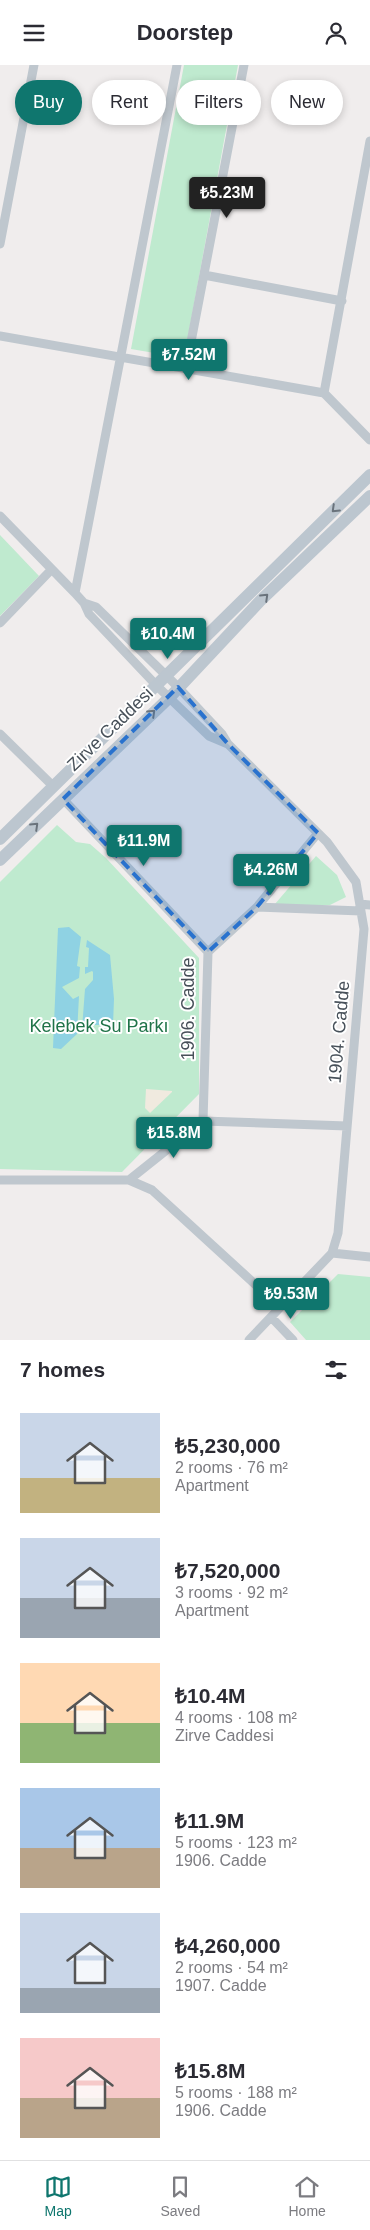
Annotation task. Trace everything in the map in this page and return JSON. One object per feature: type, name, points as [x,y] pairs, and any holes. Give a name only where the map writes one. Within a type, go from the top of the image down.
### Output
[{"type":"main road","name":"Zirve Caddesi","points":[[0,839],[370,475]]},
{"type":"main road","name":"Zirve Caddesi","points":[[0,860],[169,697],[260,601],[370,495]]},
{"type":"street","points":[[0,243],[34,65]]},
{"type":"street","points":[[75,593],[177,65]]},
{"type":"street","points":[[186,368],[244,65]]},
{"type":"street","points":[[324,393],[370,141]]},
{"type":"street","points":[[204,275],[342,301]]},
{"type":"street","points":[[0,336],[324,393],[370,440]]},
{"type":"street","points":[[0,516],[84,603]]},
{"type":"street","points":[[0,623],[51,570]]},
{"type":"street","name":"1904. Cadde","points":[[84,603],[96,607],[178,687],[222,734],[228,744],[318,833],[356,882],[364,929],[338,1233],[332,1253],[249,1340]]},
{"type":"street","name":"1904. Cadde","points":[[84,603],[89,614],[157,686],[209,736],[228,744]]},
{"type":"street","points":[[0,733],[54,787]]},
{"type":"street","name":"1906. Cadde","points":[[63,799],[208,952],[203,1121]]},
{"type":"street","points":[[208,952],[257,907],[318,833]]},
{"type":"street","points":[[257,907],[360,907],[370,905]]},
{"type":"street","points":[[129,1180],[203,1121],[347,1126]]},
{"type":"street","points":[[0,1180],[129,1180],[152,1191],[280,1307]]},
{"type":"street","points":[[332,1253],[370,1257]]},
{"type":"street","points":[[271,1317],[293,1340]]},
{"type":"highlighted area","points":[[178,687],[228,744],[318,833],[257,907],[208,952],[63,799]]},
{"type":"green space","points":[[184,65],[238,65],[235,80],[181,80]]},
{"type":"green space","points":[[176,108],[176,125],[227,125],[184,358],[131,349]]},
{"type":"green space","points":[[0,535],[39,576],[0,616]]},
{"type":"green space","name":"Kelebek Su Parkı","points":[[57,825],[76,842],[90,844],[106,858],[199,958],[199,1094],[122,1172],[0,1169],[0,882]]},
{"type":"green space","points":[[316,856],[337,875],[346,897],[330,905],[279,906],[275,904]]},
{"type":"green space","points":[[338,1274],[370,1277],[370,1340],[306,1340],[290,1322]]},
{"type":"sand","points":[[146,1089],[172,1092],[150,1113],[145,1108]]},
{"type":"water","points":[[69,927],[81,937],[77,966],[80,967],[79,978],[62,987],[73,999],[79,996],[77,1034],[61,1049],[53,1048],[58,928]]},
{"type":"water","points":[[87,940],[110,955],[114,999],[113,1025],[88,1025],[82,1029],[85,989],[93,980],[92,971],[85,974],[85,967],[88,967],[89,948],[86,947]]}]
